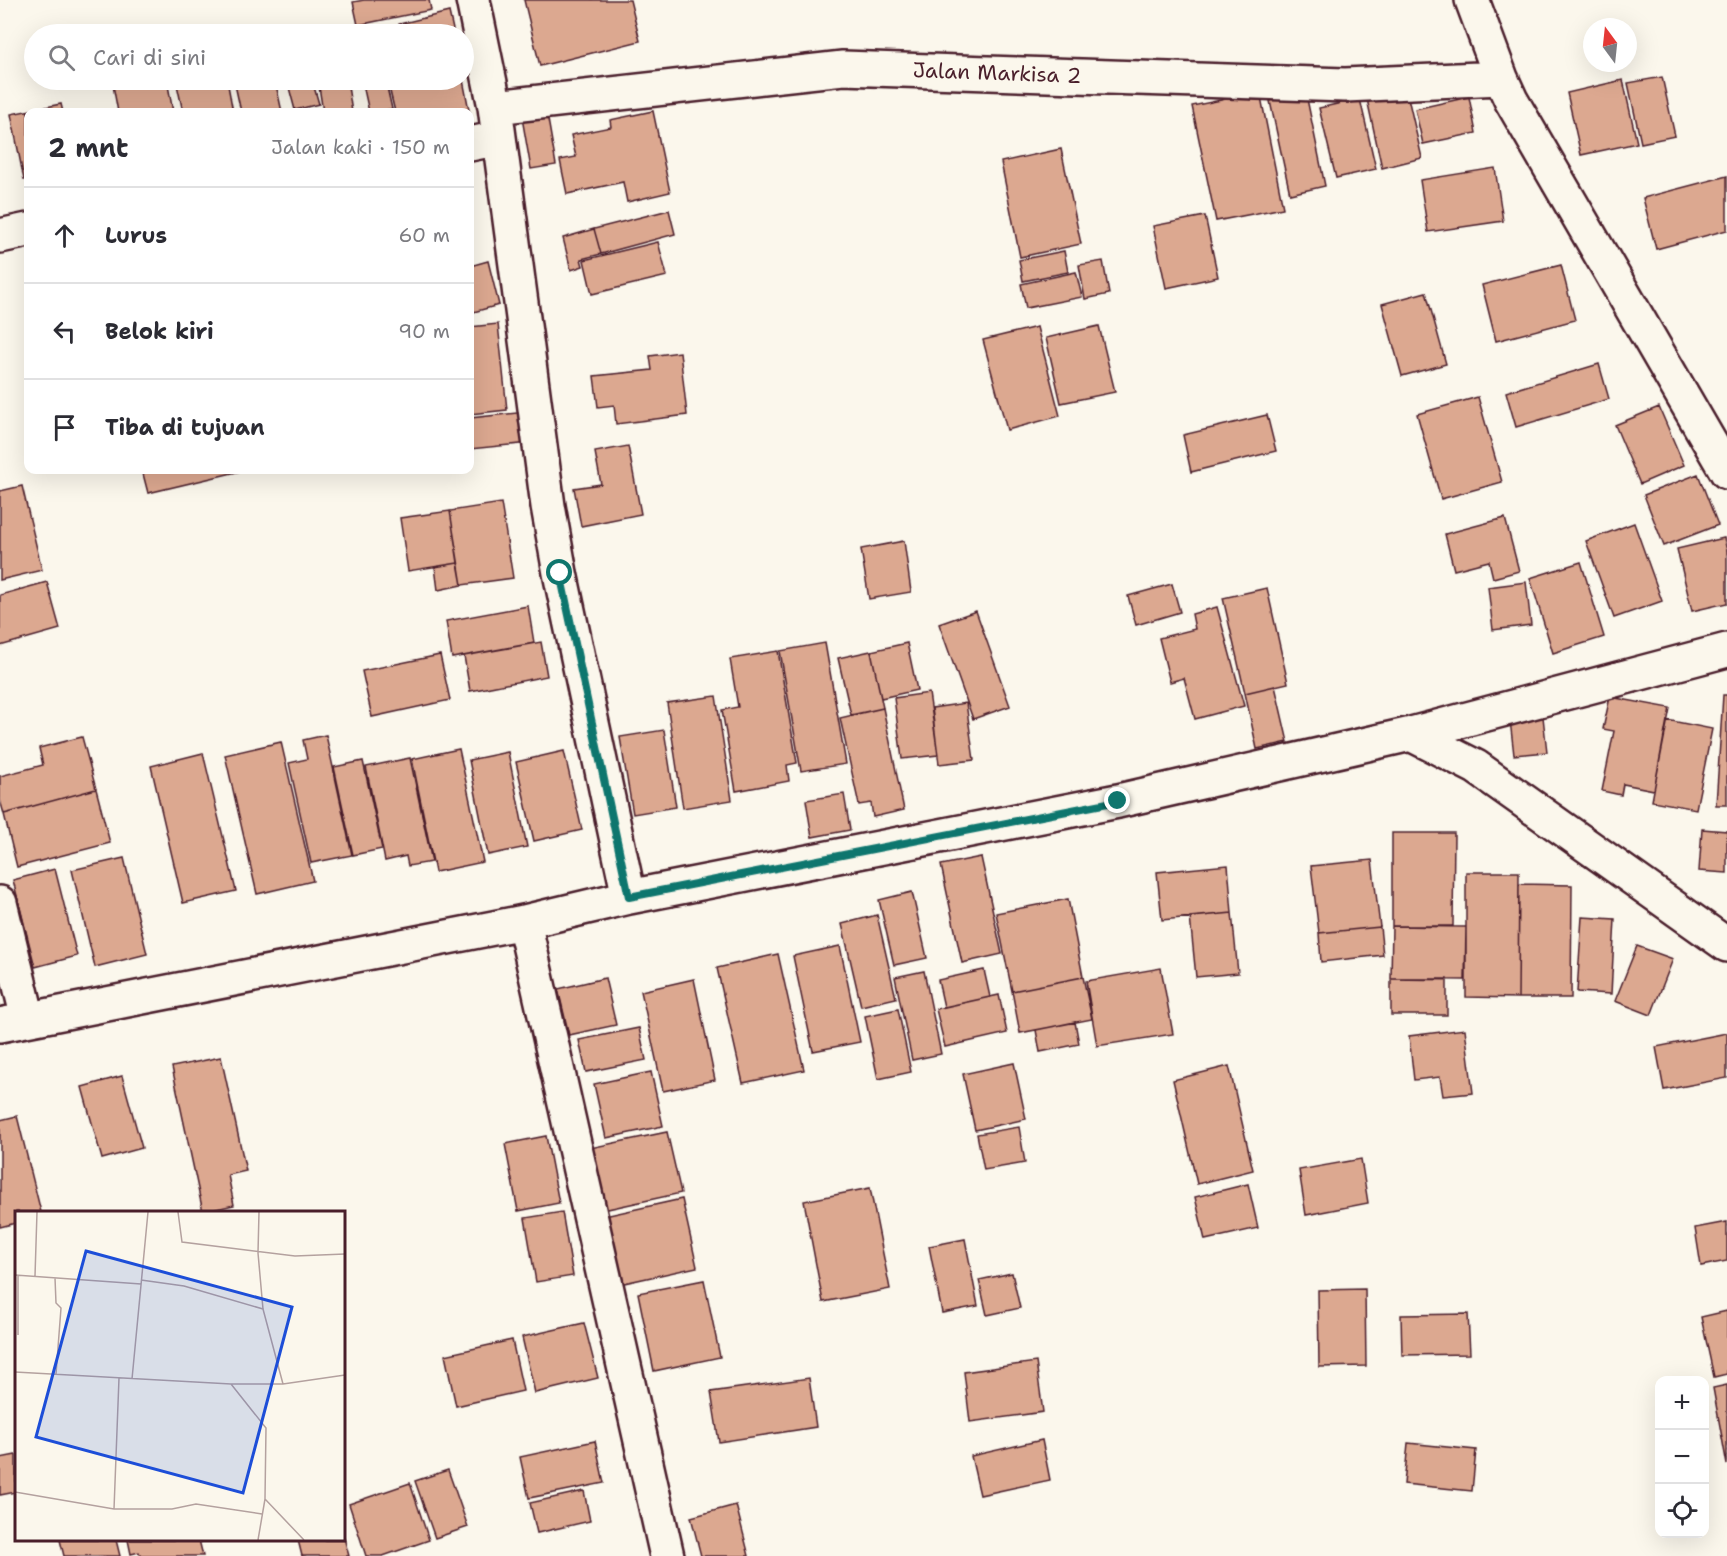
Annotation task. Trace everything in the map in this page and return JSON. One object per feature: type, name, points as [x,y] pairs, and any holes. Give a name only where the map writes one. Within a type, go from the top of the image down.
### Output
[{"type":"street","points":[[473,0],[488,130],[548,506],[560,573],[629,897]]},
{"type":"street","points":[[1472,0],[1511,100],[1727,472]]},
{"type":"street","name":"Jalan Markisa 2","points":[[488,130],[843,68],[1345,85],[1501,78]]},
{"type":"street","points":[[0,236],[24,231]]},
{"type":"street","points":[[0,903],[14,1022],[524,922],[629,897],[1118,801],[1411,734],[1727,650]]},
{"type":"street","points":[[1411,734],[1476,767],[1727,945]]},
{"type":"street","points":[[524,922],[667,1556]]},
{"type":"building","points":[[429,0],[431,10],[358,24],[353,2]]},
{"type":"building","points":[[524,0],[630,0],[640,41],[540,66]]},
{"type":"building","points":[[449,12],[452,24],[399,24]]},
{"type":"building","points":[[1662,77],[1675,136],[1641,143],[1628,83]]},
{"type":"building","points":[[1623,80],[1637,143],[1581,155],[1567,93]]},
{"type":"building","points":[[1406,89],[1422,158],[1382,168],[1367,99]]},
{"type":"building","points":[[114,90],[169,90],[172,108],[117,108]]},
{"type":"building","points":[[178,90],[229,90],[232,108],[182,108]]},
{"type":"building","points":[[236,90],[277,90],[281,108],[240,108]]},
{"type":"building","points":[[290,90],[315,90],[319,104],[294,108]]},
{"type":"building","points":[[320,90],[349,90],[351,108],[322,108]]},
{"type":"building","points":[[364,90],[388,90],[392,108],[368,108]]},
{"type":"building","points":[[390,90],[465,90],[468,108],[394,108]]},
{"type":"building","points":[[1260,92],[1283,208],[1216,221],[1192,106]]},
{"type":"building","points":[[1306,94],[1325,186],[1290,194],[1270,101]]},
{"type":"building","points":[[1469,97],[1476,133],[1423,144],[1415,109]]},
{"type":"building","points":[[1360,99],[1376,169],[1336,178],[1319,108]]},
{"type":"building","points":[[61,104],[62,108],[41,108]]},
{"type":"building","points":[[546,108],[556,165],[531,169],[521,112]]},
{"type":"building","points":[[24,111],[24,180],[11,114]]},
{"type":"building","points":[[653,111],[670,192],[627,202],[623,182],[567,194],[560,160],[576,157],[571,135],[611,127],[610,120]]},
{"type":"building","points":[[1061,149],[1081,244],[1020,257],[1001,162]]},
{"type":"building","points":[[1495,168],[1503,221],[1428,232],[1420,180]]},
{"type":"building","points":[[1727,176],[1727,230],[1656,249],[1643,198]]},
{"type":"building","points":[[669,210],[675,234],[601,254],[594,229]]},
{"type":"building","points":[[1205,216],[1218,277],[1166,288],[1153,226]]},
{"type":"building","points":[[594,229],[601,254],[581,259],[583,266],[571,270],[563,238]]},
{"type":"building","points":[[658,242],[667,276],[592,294],[584,260]]},
{"type":"building","points":[[1064,251],[1068,272],[1023,281],[1019,260]]},
{"type":"building","points":[[488,261],[499,305],[474,312],[474,265]]},
{"type":"building","points":[[1103,261],[1109,294],[1085,299],[1079,265]]},
{"type":"building","points":[[1561,265],[1575,320],[1496,341],[1482,285]]},
{"type":"building","points":[[1076,272],[1082,297],[1026,308],[1021,284]]},
{"type":"building","points":[[1426,292],[1446,364],[1402,376],[1382,304]]},
{"type":"building","points":[[498,324],[507,410],[474,414],[474,327]]},
{"type":"building","points":[[1099,326],[1115,392],[1061,403],[1046,338]]},
{"type":"building","points":[[1037,327],[1060,416],[1007,430],[983,340]]},
{"type":"building","points":[[680,352],[687,415],[616,424],[614,405],[598,407],[594,376],[652,370],[650,356]]},
{"type":"building","points":[[1599,364],[1609,399],[1516,427],[1506,392]]},
{"type":"building","points":[[1478,397],[1502,482],[1441,499],[1417,414]]},
{"type":"building","points":[[1659,407],[1684,465],[1640,484],[1615,425]]},
{"type":"building","points":[[526,412],[530,443],[474,449],[474,418]]},
{"type":"building","points":[[1267,415],[1276,451],[1191,472],[1183,435]]},
{"type":"building","points":[[628,446],[641,514],[581,526],[574,488],[601,484],[595,452]]},
{"type":"building","points":[[143,474],[228,474],[148,493]]},
{"type":"building","points":[[1698,474],[1718,525],[1664,546],[1644,495]]},
{"type":"building","points":[[22,486],[42,570],[0,580],[0,491]]},
{"type":"building","points":[[501,503],[513,578],[462,585],[450,511]]},
{"type":"building","points":[[450,511],[458,563],[408,571],[400,518]]},
{"type":"building","points":[[1505,518],[1519,571],[1493,578],[1489,561],[1454,570],[1445,534]]},
{"type":"building","points":[[1634,523],[1662,601],[1614,618],[1586,541]]},
{"type":"building","points":[[1724,538],[1727,551],[1727,603],[1692,611],[1677,549]]},
{"type":"building","points":[[904,541],[911,592],[869,599],[861,549]]},
{"type":"building","points":[[1581,562],[1604,637],[1553,653],[1530,578]]},
{"type":"building","points":[[458,563],[462,585],[438,590],[435,567]]},
{"type":"building","points":[[47,582],[60,629],[0,646],[0,595]]},
{"type":"building","points":[[1526,582],[1531,625],[1493,630],[1488,587]]},
{"type":"building","points":[[1172,584],[1180,612],[1136,625],[1128,596]]},
{"type":"building","points":[[1267,588],[1288,683],[1245,693],[1223,598]]},
{"type":"building","points":[[528,606],[534,643],[452,658],[446,621]]},
{"type":"building","points":[[1217,607],[1244,706],[1195,719],[1184,678],[1170,682],[1159,638],[1195,629],[1192,614]]},
{"type":"building","points":[[976,611],[1010,706],[973,719],[939,624]]},
{"type":"building","points":[[541,642],[547,676],[470,691],[464,656]]},
{"type":"building","points":[[825,643],[846,764],[801,771],[780,651]]},
{"type":"building","points":[[907,643],[917,690],[881,698],[871,651]]},
{"type":"building","points":[[778,651],[797,763],[787,765],[789,781],[736,791],[722,710],[738,707],[730,659]]},
{"type":"building","points":[[871,651],[883,708],[851,715],[838,658]]},
{"type":"building","points":[[440,655],[450,700],[372,717],[362,671]]},
{"type":"building","points":[[1275,686],[1288,742],[1257,749],[1245,693]]},
{"type":"building","points":[[929,693],[938,755],[902,759],[894,698]]},
{"type":"building","points":[[1723,695],[1727,695],[1727,805],[1716,805]]},
{"type":"building","points":[[716,696],[732,800],[683,808],[667,703]]},
{"type":"building","points":[[1610,697],[1670,708],[1654,790],[1623,784],[1621,795],[1602,791],[1614,731],[1603,729]]},
{"type":"building","points":[[966,703],[974,760],[939,764],[932,708]]},
{"type":"building","points":[[883,708],[904,810],[873,817],[871,803],[859,805],[840,718]]},
{"type":"building","points":[[1543,717],[1547,752],[1514,755],[1510,720]]},
{"type":"building","points":[[1667,720],[1712,729],[1696,809],[1652,801]]},
{"type":"building","points":[[664,730],[676,807],[633,814],[620,737]]},
{"type":"building","points":[[326,735],[352,855],[311,863],[289,763],[307,759],[303,740]]},
{"type":"building","points":[[82,737],[96,789],[4,814],[0,800],[0,776],[43,765],[39,748]]},
{"type":"building","points":[[281,742],[313,881],[257,894],[225,755]]},
{"type":"building","points":[[459,749],[483,862],[435,872],[412,759]]},
{"type":"building","points":[[564,751],[582,830],[534,841],[516,762]]},
{"type":"building","points":[[508,752],[527,847],[488,855],[469,760]]},
{"type":"building","points":[[203,753],[236,891],[183,903],[151,766]]},
{"type":"building","points":[[410,758],[432,862],[408,866],[406,856],[385,861],[366,767]]},
{"type":"building","points":[[363,761],[382,849],[353,855],[334,767]]},
{"type":"building","points":[[96,789],[110,843],[17,867],[4,814]]},
{"type":"building","points":[[844,794],[850,830],[812,837],[806,800]]},
{"type":"building","points":[[1702,829],[1727,831],[1727,873],[1699,871]]},
{"type":"building","points":[[1392,833],[1454,833],[1453,926],[1392,926]]},
{"type":"building","points":[[981,857],[1002,954],[962,963],[941,865]]},
{"type":"building","points":[[124,858],[147,954],[95,967],[72,870]]},
{"type":"building","points":[[1372,860],[1380,927],[1319,933],[1311,866]]},
{"type":"building","points":[[1228,865],[1232,913],[1162,920],[1157,872]]},
{"type":"building","points":[[55,869],[77,956],[35,967],[13,880]]},
{"type":"building","points":[[1466,872],[1519,872],[1518,998],[1466,997]]},
{"type":"building","points":[[1519,884],[1572,885],[1571,998],[1518,998]]},
{"type":"building","points":[[912,892],[927,958],[894,965],[879,900]]},
{"type":"building","points":[[1068,899],[1083,977],[1012,991],[996,913]]},
{"type":"building","points":[[1232,913],[1238,973],[1196,977],[1190,917]]},
{"type":"building","points":[[877,915],[896,998],[861,1006],[842,924]]},
{"type":"building","points":[[1582,917],[1615,919],[1611,994],[1577,992]]},
{"type":"building","points":[[1392,926],[1466,927],[1465,980],[1391,979]]},
{"type":"building","points":[[1380,927],[1383,955],[1321,962],[1319,933]]},
{"type":"building","points":[[840,946],[860,1042],[813,1051],[793,956]]},
{"type":"building","points":[[1637,946],[1673,959],[1651,1015],[1615,1001]]},
{"type":"building","points":[[778,954],[804,1070],[743,1083],[717,968]]},
{"type":"building","points":[[1161,968],[1173,1034],[1097,1046],[1086,981]]},
{"type":"building","points":[[984,970],[990,997],[944,1007],[938,980]]},
{"type":"building","points":[[924,971],[941,1054],[912,1060],[895,977]]},
{"type":"building","points":[[1083,977],[1092,1019],[1020,1033],[1012,991]]},
{"type":"building","points":[[605,978],[616,1025],[569,1035],[558,989]]},
{"type":"building","points":[[694,979],[715,1080],[663,1091],[641,991]]},
{"type":"building","points":[[1391,979],[1447,979],[1447,1015],[1391,1015]]},
{"type":"building","points":[[999,995],[1007,1033],[945,1047],[936,1009]]},
{"type":"building","points":[[898,1009],[911,1072],[878,1079],[865,1016]]},
{"type":"building","points":[[1075,1022],[1079,1044],[1040,1052],[1036,1030]]},
{"type":"building","points":[[639,1028],[646,1060],[586,1072],[579,1040]]},
{"type":"building","points":[[1465,1029],[1473,1093],[1443,1096],[1440,1077],[1414,1080],[1409,1036]]},
{"type":"building","points":[[1727,1033],[1727,1078],[1664,1090],[1656,1047]]},
{"type":"building","points":[[221,1057],[246,1171],[228,1175],[234,1205],[203,1211],[172,1067]]},
{"type":"building","points":[[1014,1063],[1026,1119],[975,1130],[963,1074]]},
{"type":"building","points":[[1229,1066],[1253,1170],[1197,1184],[1173,1080]]},
{"type":"building","points":[[651,1072],[663,1126],[606,1138],[594,1084]]},
{"type":"building","points":[[122,1076],[142,1148],[102,1159],[82,1087]]},
{"type":"building","points":[[17,1116],[41,1211],[15,1211],[15,1223],[0,1227],[0,1120]]},
{"type":"building","points":[[1019,1127],[1025,1163],[984,1170],[977,1134]]},
{"type":"building","points":[[667,1132],[681,1193],[603,1210],[590,1148]]},
{"type":"building","points":[[546,1136],[559,1203],[518,1211],[505,1144]]},
{"type":"building","points":[[1361,1159],[1368,1203],[1306,1215],[1299,1170]]},
{"type":"building","points":[[1248,1184],[1258,1228],[1205,1240],[1195,1197]]},
{"type":"building","points":[[870,1188],[890,1289],[823,1302],[804,1201]]},
{"type":"building","points":[[682,1199],[697,1267],[615,1285],[600,1217]]},
{"type":"building","points":[[562,1212],[573,1276],[536,1282],[525,1218]]},
{"type":"building","points":[[1727,1222],[1727,1261],[1701,1266],[1695,1228]]},
{"type":"building","points":[[965,1239],[978,1306],[942,1313],[929,1246]]},
{"type":"building","points":[[1012,1273],[1020,1308],[987,1315],[979,1280]]},
{"type":"building","points":[[704,1280],[720,1357],[654,1371],[638,1293]]},
{"type":"building","points":[[1365,1289],[1366,1366],[1319,1367],[1318,1290]]},
{"type":"building","points":[[1727,1311],[1727,1374],[1714,1377],[1701,1317]]},
{"type":"building","points":[[1468,1314],[1470,1354],[1402,1355],[1401,1315]]},
{"type":"building","points":[[584,1323],[598,1378],[535,1393],[522,1337]]},
{"type":"building","points":[[512,1340],[523,1391],[456,1406],[445,1355]]},
{"type":"building","points":[[1036,1362],[1043,1412],[970,1422],[964,1372]]},
{"type":"building","points":[[809,1378],[816,1427],[719,1442],[711,1392]]},
{"type":"building","points":[[1727,1385],[1727,1465],[1713,1388]]},
{"type":"building","points":[[1042,1440],[1050,1480],[980,1495],[971,1456]]},
{"type":"building","points":[[595,1441],[604,1483],[529,1498],[520,1457]]},
{"type":"building","points":[[1408,1443],[1476,1450],[1472,1491],[1404,1484]]},
{"type":"building","points":[[15,1455],[15,1492],[0,1495],[0,1458]]},
{"type":"building","points":[[448,1470],[468,1527],[435,1538],[415,1481]]},
{"type":"building","points":[[410,1483],[429,1540],[383,1556],[366,1556],[349,1504]]},
{"type":"building","points":[[584,1491],[590,1521],[537,1533],[530,1503]]},
{"type":"building","points":[[736,1505],[749,1556],[701,1556],[691,1517]]},
{"type":"building","points":[[60,1541],[116,1541],[120,1556],[64,1556]]},
{"type":"building","points":[[128,1541],[199,1541],[203,1556],[141,1556],[139,1552],[131,1554]]},
{"type":"building","points":[[298,1541],[345,1541],[349,1556],[302,1556]]},
{"type":"route","points":[[560,573],[629,897],[1118,801]]}]
